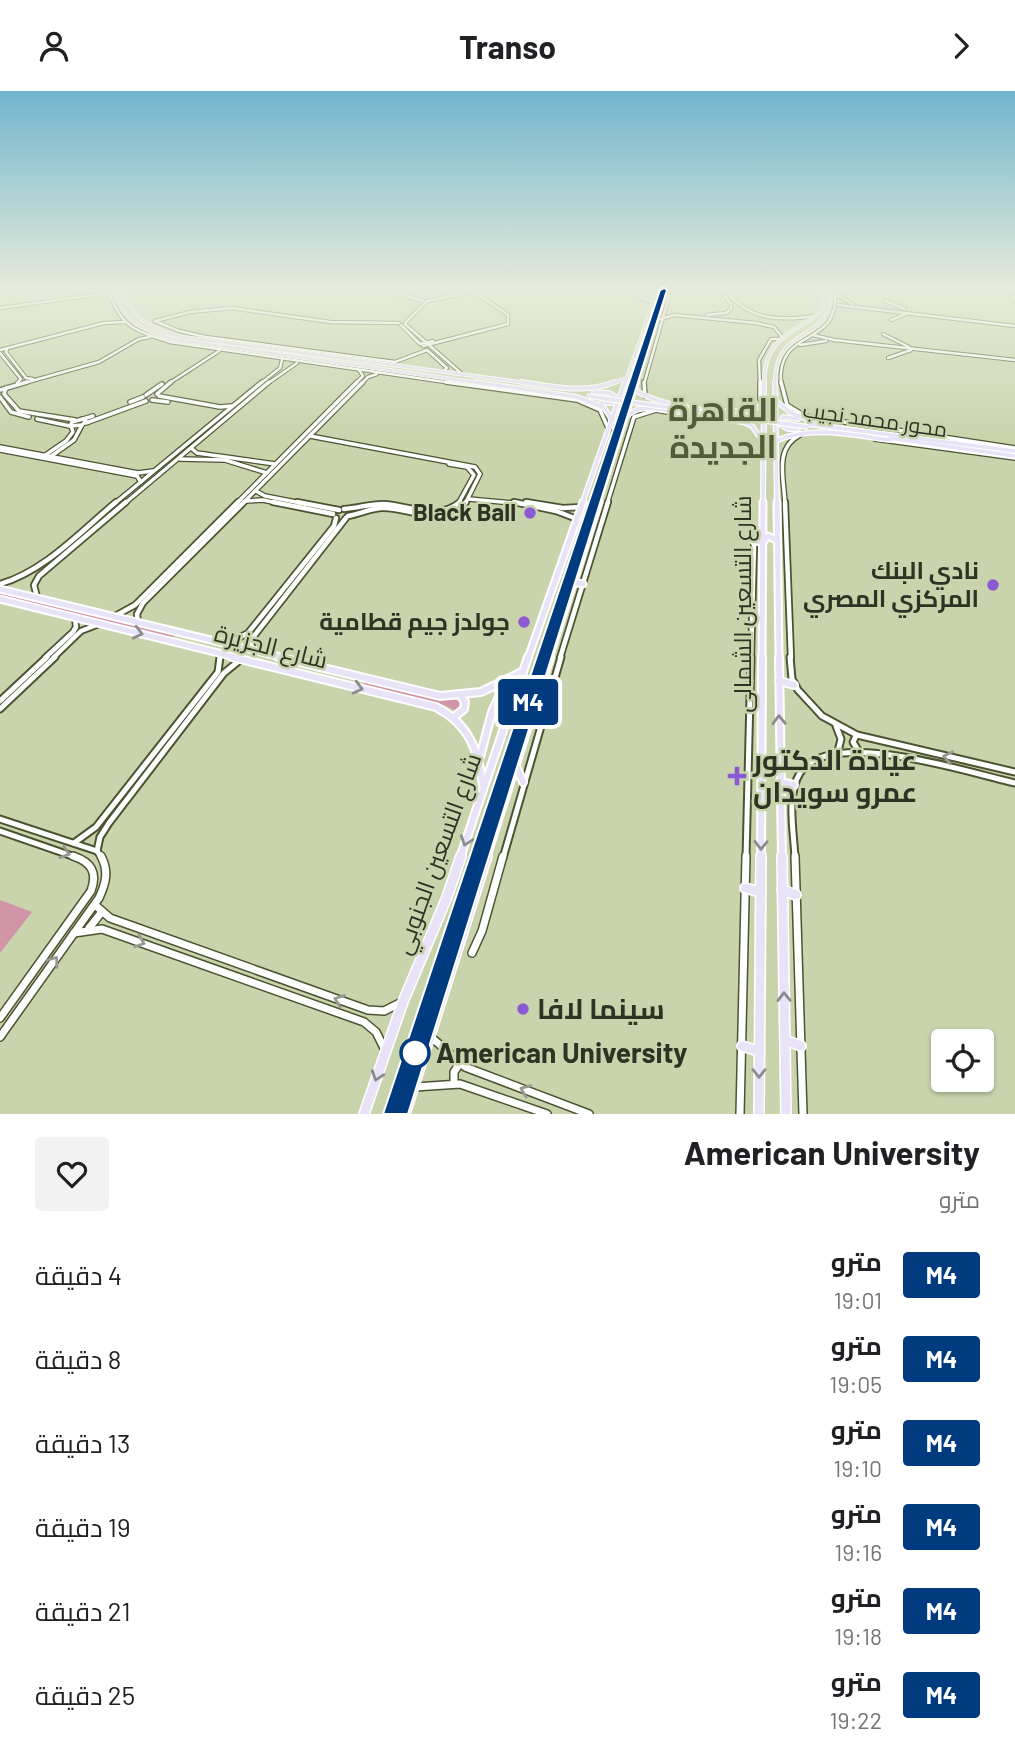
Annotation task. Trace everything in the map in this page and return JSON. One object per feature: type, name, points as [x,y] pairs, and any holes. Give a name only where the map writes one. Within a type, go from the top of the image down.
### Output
[{"type":"main road","name":"محور محمد نجيب","points":[[167,338],[231,350],[290,355]]},
{"type":"main road","name":"محور محمد نجيب","points":[[183,338],[386,372],[441,379],[484,380]]},
{"type":"main road","name":"شارع التسعين الجنوبي","points":[[364,1114],[403,1002],[447,897],[641,338]]},
{"type":"main road","name":"شارع التسعين الجنوبي","points":[[405,1114],[634,389],[642,379],[651,338]]},
{"type":"main road","points":[[777,340],[782,338]]},
{"type":"main road","points":[[783,352],[800,338]]},
{"type":"main road","name":"شارع التسعين الشمالى","points":[[758,1114],[764,373],[766,358],[777,340]]},
{"type":"main road","name":"شارع التسعين الشمالى","points":[[783,352],[776,359],[775,442],[786,1114]]},
{"type":"main road","name":"محور محمد نجيب","points":[[308,358],[427,371],[587,397],[1015,453]]},
{"type":"main road","points":[[427,371],[434,370]]},
{"type":"main road","points":[[764,373],[769,381],[775,375]]},
{"type":"main road","name":"محور محمد نجيب","points":[[587,397],[627,378]]},
{"type":"main road","points":[[634,389],[647,398],[727,415]]},
{"type":"main road","points":[[610,393],[616,397],[610,404],[587,397],[610,393]]},
{"type":"main road","points":[[587,397],[603,407],[613,420]]},
{"type":"main road","points":[[647,398],[636,403],[639,407],[756,422],[757,416],[741,412],[679,404]]},
{"type":"main road","points":[[777,398],[796,415],[825,424]]},
{"type":"main road","points":[[741,412],[764,404]]},
{"type":"main road","points":[[626,416],[635,410],[648,408]]},
{"type":"main road","points":[[678,412],[755,419]]},
{"type":"main road","points":[[789,417],[914,440],[788,429],[781,425],[781,419],[789,417]]},
{"type":"main road","points":[[743,422],[752,426],[763,440]]},
{"type":"main road","points":[[775,442],[797,432],[823,432]]},
{"type":"main road","name":"محور محمد نجيب","points":[[914,440],[978,452],[1015,453]]},
{"type":"main road","points":[[615,448],[623,450]]},
{"type":"main road","points":[[584,499],[599,501]]},
{"type":"main road","points":[[581,507],[596,509]]},
{"type":"main road","points":[[762,525],[769,530],[776,525]]},
{"type":"main road","points":[[754,543],[762,542],[768,536],[776,540]]},
{"type":"main road","points":[[572,582],[583,584]]},
{"type":"main road","name":"شارع الجزيرة","points":[[0,586],[37,598],[440,695],[461,696],[490,689],[523,672]]},
{"type":"main road","name":"شارع الجزيرة","points":[[0,599],[436,707],[454,717]]},
{"type":"main road","points":[[752,630],[762,632]]},
{"type":"main road","points":[[173,642],[181,633]]},
{"type":"main road","points":[[186,645],[186,640],[193,636]]},
{"type":"main road","points":[[752,651],[762,653]]},
{"type":"main road","points":[[286,670],[296,661]]},
{"type":"main road","points":[[480,759],[489,723],[506,681]]},
{"type":"main road","points":[[779,681],[793,682]]},
{"type":"main road","points":[[461,696],[465,702],[464,709],[454,717],[471,735],[480,759],[484,788]]},
{"type":"main road","points":[[515,764],[523,782]]},
{"type":"main road","points":[[780,782],[794,785]]},
{"type":"main road","points":[[745,888],[760,892]]},
{"type":"main road","points":[[782,890],[796,895]]},
{"type":"main road","points":[[785,1040],[801,1046]]},
{"type":"main road","points":[[742,1046],[759,1051]]},
{"type":"street","points":[[0,350],[45,338]]},
{"type":"street","points":[[0,350],[46,338]]},
{"type":"street","points":[[0,389],[95,361],[136,338]]},
{"type":"street","points":[[0,389],[95,363],[139,339],[147,338]]},
{"type":"street","points":[[156,338],[299,362],[386,372]]},
{"type":"street","points":[[220,338],[400,361],[425,346],[458,338]]},
{"type":"street","points":[[416,338],[444,366],[484,380]]},
{"type":"street","points":[[647,398],[642,379],[654,338]]},
{"type":"street","points":[[808,338],[783,352],[777,398],[799,414],[823,421],[1015,453]]},
{"type":"street","points":[[825,338],[1015,360]]},
{"type":"street","points":[[891,338],[917,349]]},
{"type":"street","points":[[764,404],[760,399],[758,367],[761,353],[777,340]]},
{"type":"street","points":[[790,348],[834,340]]},
{"type":"street","points":[[10,347],[6,352],[26,378],[34,378]]},
{"type":"street","points":[[0,397],[9,411],[18,415],[70,426],[145,397],[207,353],[207,348]]},
{"type":"street","points":[[888,358],[917,349]]},
{"type":"street","points":[[0,350],[21,379],[17,383]]},
{"type":"street","points":[[152,400],[162,388],[209,355],[223,350]]},
{"type":"street","points":[[281,359],[283,369]]},
{"type":"street","points":[[0,586],[37,567],[261,384],[299,362]]},
{"type":"street","points":[[37,598],[33,591],[34,582],[45,570],[283,369],[313,364]]},
{"type":"street","points":[[434,370],[444,366],[459,373]]},
{"type":"street","points":[[358,370],[366,376]]},
{"type":"street","points":[[209,535],[245,502],[267,473],[366,376],[386,372]]},
{"type":"street","points":[[441,379],[587,397],[600,410],[609,430]]},
{"type":"street","points":[[261,384],[267,385]]},
{"type":"street","points":[[6,388],[4,394],[19,411],[84,422]]},
{"type":"street","points":[[145,397],[158,395],[220,407],[236,405]]},
{"type":"street","points":[[145,397],[217,409],[223,415]]},
{"type":"street","points":[[472,953],[482,931],[523,782],[634,417],[650,410],[743,422]]},
{"type":"street","points":[[113,616],[141,603],[328,415]]},
{"type":"street","points":[[70,426],[75,420]]},
{"type":"street","points":[[46,457],[74,440],[84,422]]},
{"type":"street","points":[[46,457],[71,436],[73,430],[70,426]]},
{"type":"street","points":[[830,433],[803,435],[786,443],[783,450],[793,682],[809,704],[835,724],[857,735],[1015,772]]},
{"type":"street","points":[[254,650],[251,643],[254,631],[334,526],[335,516],[342,509],[383,504],[438,513],[450,511],[458,505],[474,475],[470,469],[310,436]]},
{"type":"street","points":[[871,438],[978,452]]},
{"type":"street","points":[[245,502],[263,500],[347,517],[383,508],[442,516],[456,513],[464,506],[480,474],[475,467],[319,442],[303,442]]},
{"type":"street","points":[[0,448],[137,476],[141,482]]},
{"type":"street","points":[[191,448],[197,453],[260,464],[276,464]]},
{"type":"street","points":[[176,460],[193,456],[257,467],[267,473]]},
{"type":"street","points":[[46,457],[138,473],[157,469]]},
{"type":"street","points":[[164,463],[171,464]]},
{"type":"street","points":[[471,483],[477,484]]},
{"type":"street","points":[[226,644],[254,631],[349,512],[261,495],[256,490]]},
{"type":"street","points":[[474,490],[483,495],[559,508],[581,507]]},
{"type":"street","points":[[468,499],[482,498],[554,510],[577,519]]},
{"type":"street","points":[[458,505],[464,506]]},
{"type":"street","points":[[106,511],[114,512]]},
{"type":"street","points":[[740,1114],[754,543]]},
{"type":"street","points":[[37,567],[45,570]]},
{"type":"street","points":[[138,622],[137,614],[141,603]]},
{"type":"street","points":[[0,709],[69,639],[76,627],[74,617]]},
{"type":"street","points":[[0,701],[69,639],[100,624]]},
{"type":"street","points":[[220,654],[221,672]]},
{"type":"street","points":[[74,843],[105,822],[221,672],[242,659]]},
{"type":"street","points":[[835,724],[841,739],[837,752]]},
{"type":"street","points":[[857,735],[853,742],[858,750]]},
{"type":"street","points":[[803,1114],[794,785],[798,776],[810,764],[825,755],[858,750],[1015,783]]},
{"type":"street","points":[[0,819],[97,851],[104,858],[108,871],[105,887],[95,905],[0,1037]]},
{"type":"street","points":[[97,851],[105,822]]},
{"type":"street","points":[[9,834],[17,825]]},
{"type":"street","points":[[0,831],[85,860],[95,873],[93,887],[85,902],[0,1018]]},
{"type":"street","points":[[95,905],[101,913],[368,1010],[384,1011],[403,1002]]},
{"type":"street","points":[[89,929],[101,913]]},
{"type":"street","points":[[74,933],[102,929],[363,1022],[376,1032],[385,1051]]},
{"type":"street","points":[[26,982],[36,986]]},
{"type":"street","points":[[0,1011],[9,1005]]},
{"type":"street","points":[[431,1036],[460,1063],[483,1075],[589,1114]]},
{"type":"street","points":[[454,1083],[454,1072],[460,1063]]},
{"type":"street","points":[[415,1087],[454,1083],[547,1114]]},
{"type":"shaded area","points":[[0,592],[176,634],[171,639],[0,597]]},
{"type":"shaded area","points":[[366,681],[460,701],[462,705],[457,712],[446,706],[363,686]]},
{"type":"shaded area","points":[[0,900],[32,912],[0,953]]},
{"type":"railway","points":[[479,858],[648,338]]},
{"type":"railway","points":[[434,995],[479,856]]},
{"type":"railway","points":[[385,1114],[387,1109]]},
{"type":"metro line","name":"M4","points":[[395,1114],[528,699],[648,338]]},
{"type":"place","name":"Black Ball","points":[[530,513]]},
{"type":"place","name":"نادي البنك المركزي المصري","points":[[993,585]]},
{"type":"place","name":"جولدز جيم قطامية","points":[[524,622]]},
{"type":"place","name":"عيادة الدكتور عمرو سويدان","points":[[737,776]]},
{"type":"place","name":"سينما لافا","points":[[523,1009]]},
{"type":"place","name":"American University","points":[[415,1053]]},
{"type":"district","name":"القاهرة الجديدة","points":[[723,428]]}]
